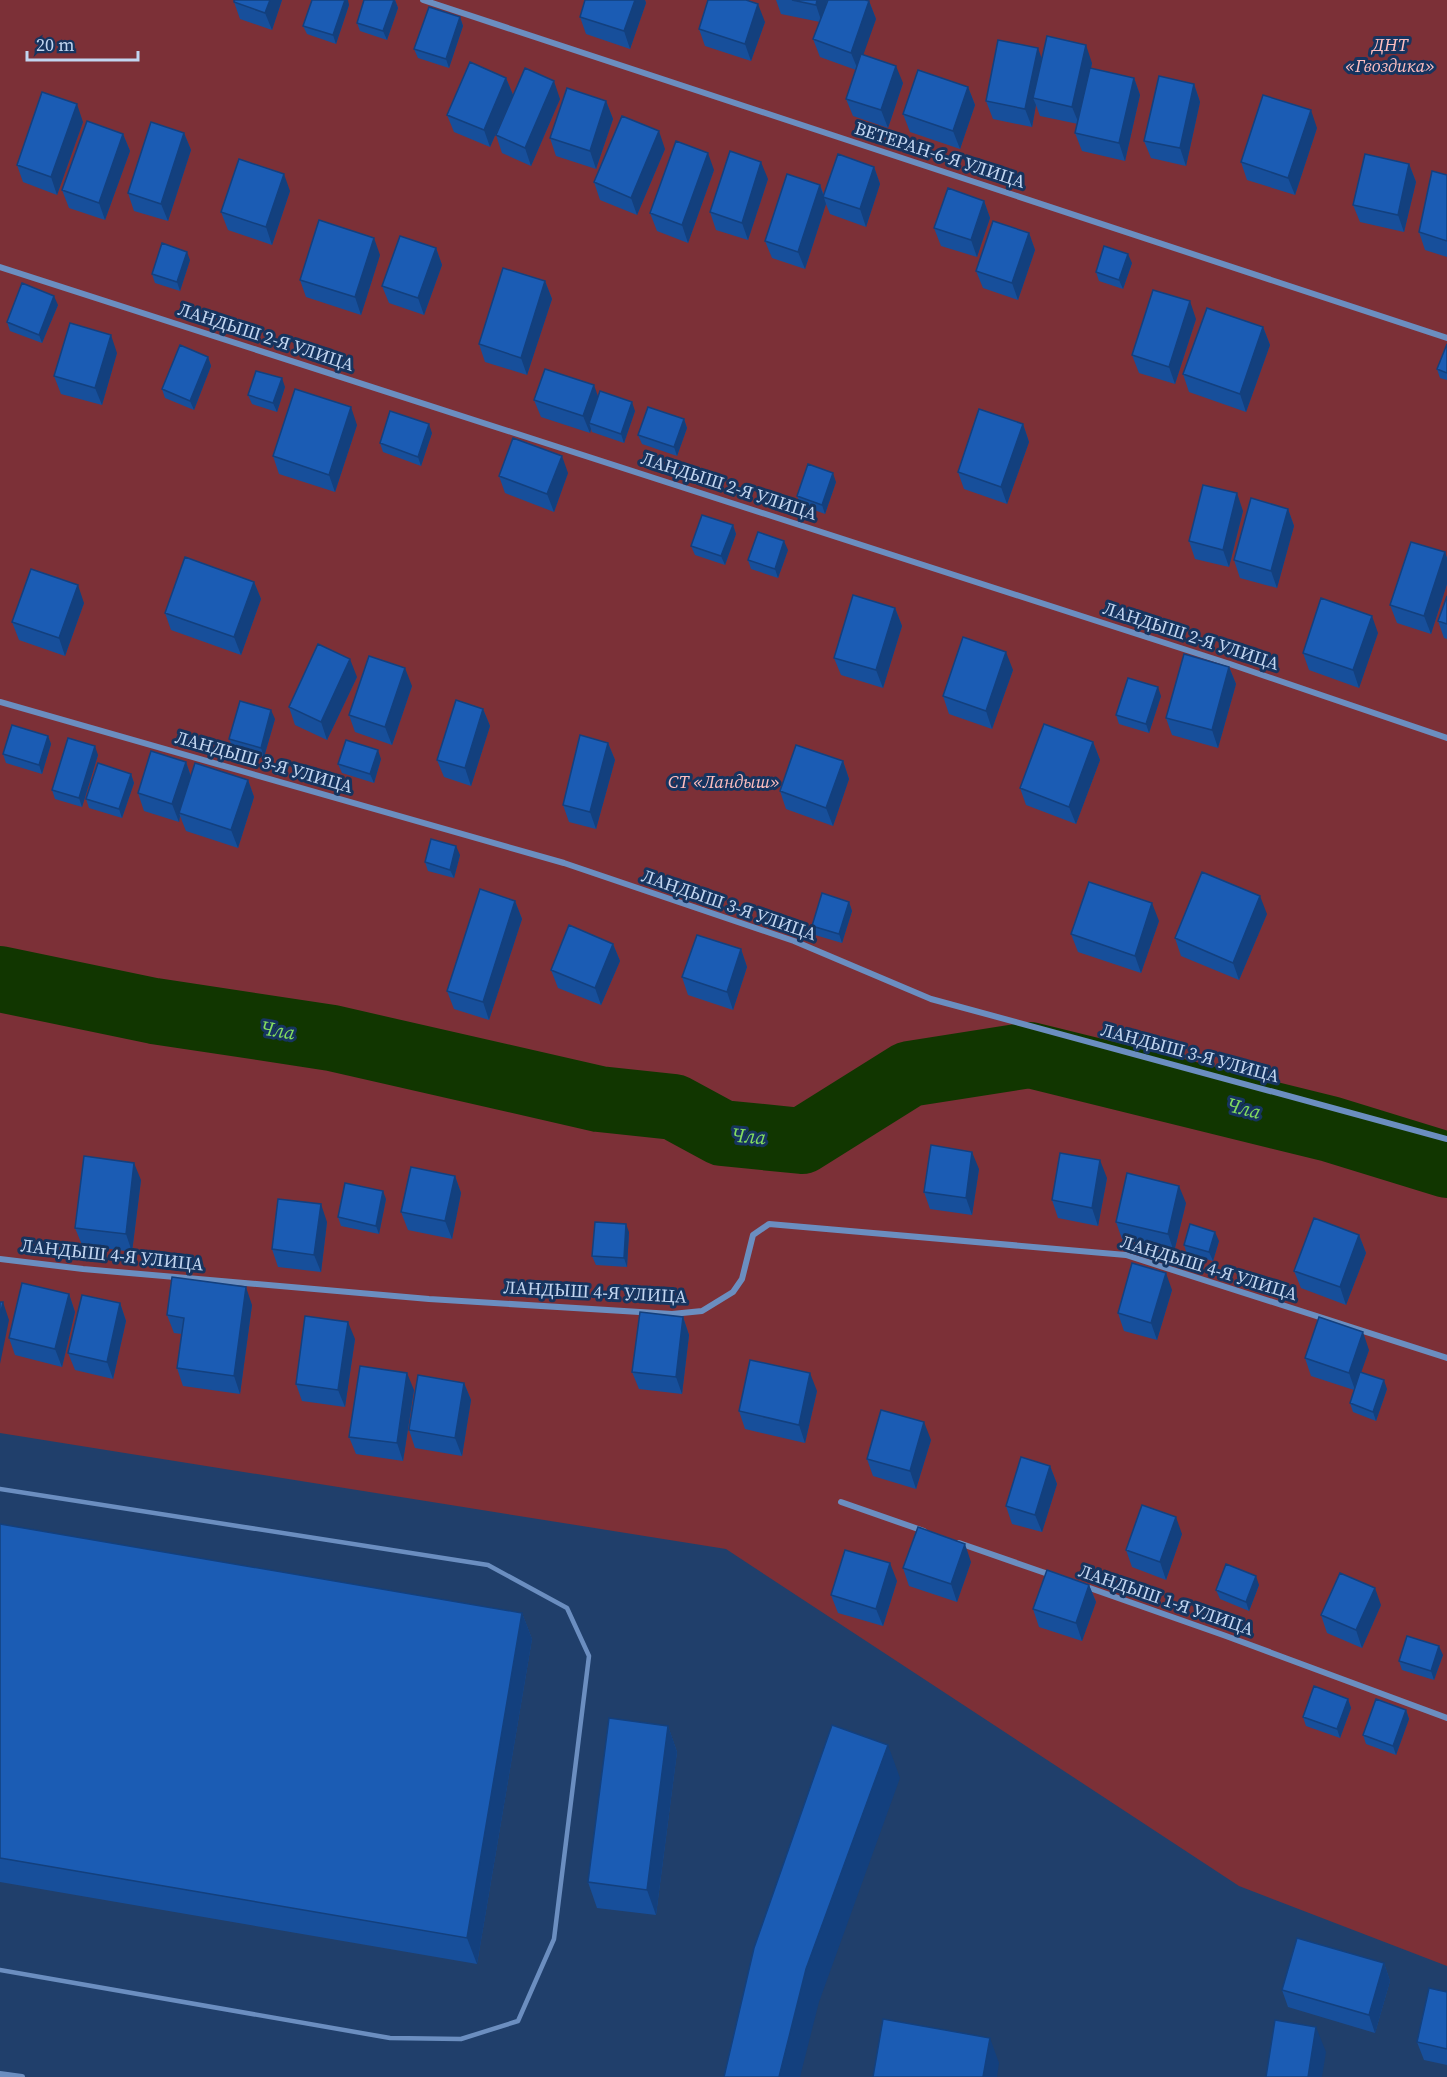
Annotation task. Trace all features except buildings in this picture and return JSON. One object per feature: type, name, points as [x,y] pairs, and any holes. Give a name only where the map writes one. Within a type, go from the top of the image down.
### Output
[{"type":"street","name":"ВЕТЕРАН-6-Я УЛИЦА","points":[[423,0],[1447,338]]},
{"type":"street","name":"ЛАНДЫШ 2-Я УЛИЦА","points":[[0,267],[1219,660],[1447,738]]},
{"type":"street","name":"ЛАНДЫШ 3-Я УЛИЦА","points":[[0,702],[564,863],[794,941],[931,999],[1447,1139]]},
{"type":"street","name":"ЛАНДЫШ 4-Я УЛИЦА","points":[[0,1258],[83,1269],[429,1299],[672,1314],[702,1311],[733,1292],[742,1279],[753,1235],[769,1224],[1126,1255],[1447,1358]]},
{"type":"street","points":[[840,1502],[929,1533]]},
{"type":"street","name":"ЛАНДЫШ 1-Я УЛИЦА","points":[[951,1540],[1061,1579]]},
{"type":"street","name":"ЛАНДЫШ 1-Я УЛИЦА","points":[[1072,1582],[1447,1718]]},
{"type":"street","points":[[0,2074],[22,2077]]},
{"type":"lane","points":[[0,1489],[488,1566],[567,1608],[588,1656],[554,1939],[518,2020],[461,2039],[390,2038],[0,1970]]},
{"type":"green space","name":"СТ «Ландыш»","points":[[0,0],[1447,0],[1447,1966],[1239,1886],[726,1549],[0,1433]]},
{"type":"waterway","name":"Чла","points":[[0,979],[154,1011],[332,1038],[599,1099],[674,1107],[722,1133],[802,1141],[909,1074],[1030,1055],[1330,1129],[1447,1165]]},
{"type":"park label","name":"ДНТ «Гвоздика»","points":[[1390,55]]}]
